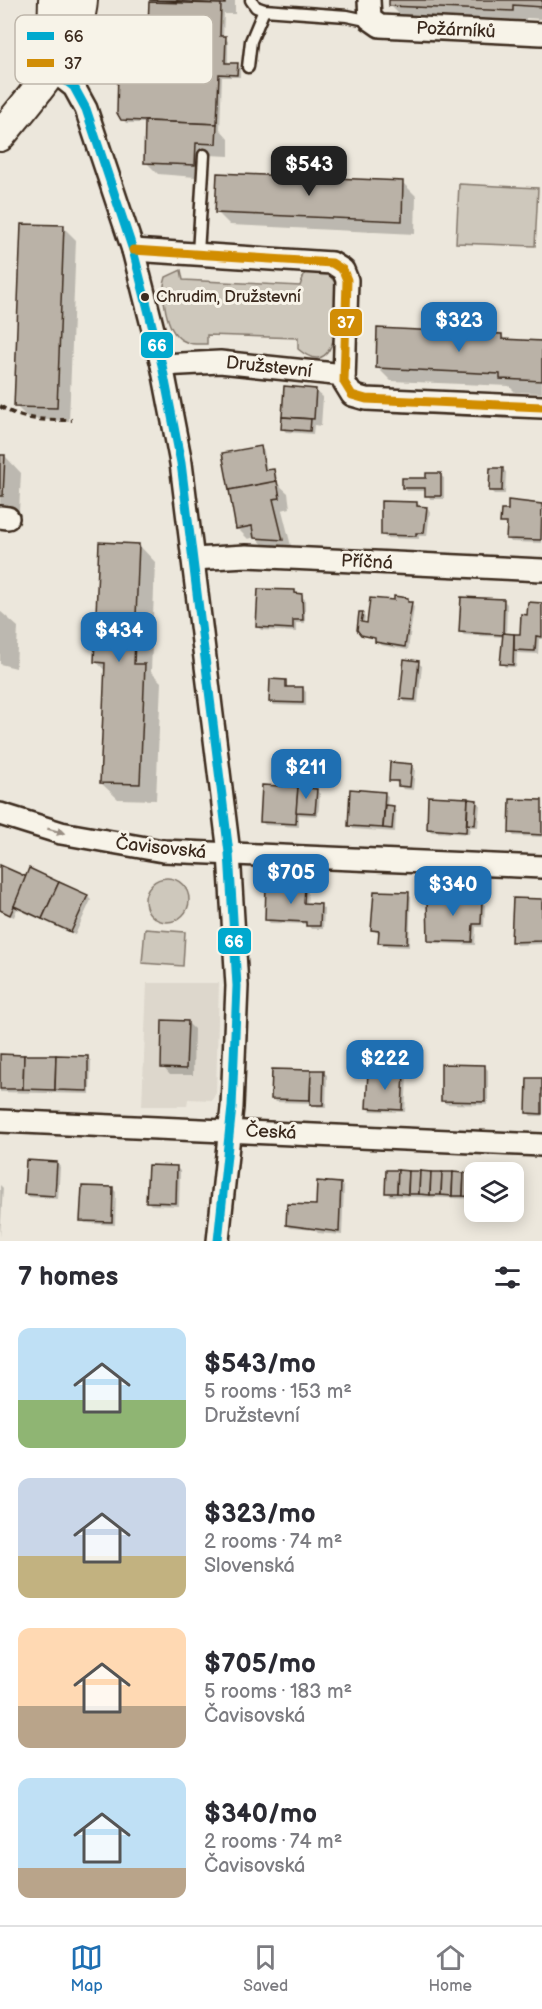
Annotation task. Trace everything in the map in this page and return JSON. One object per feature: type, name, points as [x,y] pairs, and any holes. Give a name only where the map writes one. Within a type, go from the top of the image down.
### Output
[{"type":"main road","points":[[53,15],[54,0]]},
{"type":"main road","points":[[79,15],[82,0]]},
{"type":"main road","points":[[0,136],[40,84]]},
{"type":"street","name":"Požárníků","points":[[370,10],[380,26],[542,34]]},
{"type":"street","points":[[70,84],[86,109],[133,250],[162,365],[181,463],[229,853],[237,986],[230,1130],[218,1241]]},
{"type":"street","points":[[133,250],[325,261],[338,266],[346,274],[348,288],[344,375],[347,391],[352,395],[366,399],[542,407]]},
{"type":"street","name":"Družstevní","points":[[162,365],[220,362],[344,375]]},
{"type":"street","name":"Příčná","points":[[193,559],[246,556],[542,570]]},
{"type":"street","name":"Čavisovská","points":[[0,814],[102,842],[163,851],[542,867]]},
{"type":"street","name":"Česká","points":[[0,1121],[542,1145]]},
{"type":"lane","points":[[248,67],[251,41],[264,10],[256,7],[251,0]]},
{"type":"lane","name":"Požárníků","points":[[264,10],[347,16],[370,10]]},
{"type":"lane","points":[[198,253],[204,155]]},
{"type":"path","points":[[0,406],[16,415],[31,419],[72,420]]},
{"type":"shaded area","points":[[459,184],[538,188],[535,246],[456,243]]},
{"type":"shaded area","points":[[319,269],[333,280],[337,288],[338,299],[333,342],[324,356],[317,358],[309,356],[298,349],[298,338],[207,335],[207,344],[188,343],[176,335],[168,320],[164,302],[164,284],[166,277],[181,270],[183,280],[300,286],[305,272]]},
{"type":"shaded area","points":[[167,878],[182,885],[189,900],[182,915],[167,922],[152,915],[145,900],[152,885]]},
{"type":"shaded area","points":[[145,929],[185,932],[183,966],[142,963]]},
{"type":"shaded area","points":[[147,983],[219,983],[216,1093],[212,1100],[188,1099],[187,1106],[142,1106]]},
{"type":"building","points":[[149,0],[225,0],[225,4]]},
{"type":"building","points":[[389,0],[542,0],[542,7],[513,5],[513,11],[389,6]]},
{"type":"building","points":[[149,2],[221,4],[220,36],[226,36],[225,63],[238,63],[237,75],[219,74],[217,124],[121,120],[117,113],[118,84],[213,84],[213,15],[148,15]]},
{"type":"building","points":[[145,121],[217,124],[216,144],[196,143],[195,165],[144,163]]},
{"type":"building","points":[[217,173],[403,181],[402,221],[215,213]]},
{"type":"building","points":[[21,224],[64,225],[57,408],[14,407]]},
{"type":"building","points":[[377,328],[502,334],[502,339],[542,341],[542,381],[500,379],[500,374],[376,368]]},
{"type":"building","points":[[284,386],[316,389],[314,419],[282,417]]},
{"type":"building","points":[[282,417],[311,419],[310,431],[281,429]]},
{"type":"building","points":[[261,446],[265,470],[274,469],[276,482],[229,490],[222,453]]},
{"type":"building","points":[[0,455],[5,455],[3,496],[0,496]]},
{"type":"building","points":[[490,468],[503,468],[502,491],[489,491]]},
{"type":"building","points":[[426,473],[441,473],[441,496],[425,496],[425,488],[402,488],[402,478],[426,478]]},
{"type":"building","points":[[277,481],[280,498],[273,499],[283,540],[254,538],[252,526],[236,529],[229,490]]},
{"type":"building","points":[[508,500],[542,504],[541,540],[506,539],[507,523],[500,523],[501,510],[508,510]]},
{"type":"building","points":[[381,501],[417,502],[417,506],[427,507],[424,533],[416,533],[416,536],[381,535]]},
{"type":"building","points":[[99,542],[139,544],[134,664],[145,664],[140,784],[100,783],[105,663],[94,662]]},
{"type":"building","points":[[258,589],[295,590],[295,593],[302,594],[303,620],[293,620],[293,629],[256,627]]},
{"type":"building","points":[[394,596],[408,598],[408,602],[412,602],[405,647],[375,642],[375,638],[361,635],[357,630],[359,612],[363,612],[361,622],[367,623],[370,598],[394,600]]},
{"type":"building","points":[[461,597],[504,599],[503,635],[459,632]]},
{"type":"building","points":[[528,602],[542,603],[542,637],[536,636],[535,651],[514,650],[514,634],[520,634],[521,614],[527,615]]},
{"type":"building","points":[[503,633],[514,634],[513,665],[500,664]]},
{"type":"building","points":[[404,659],[419,661],[415,700],[400,699]]},
{"type":"building","points":[[270,679],[286,680],[286,687],[303,687],[303,703],[269,702]]},
{"type":"building","points":[[390,762],[412,764],[410,787],[398,786],[398,781],[389,781]]},
{"type":"building","points":[[262,785],[298,787],[296,824],[260,822]]},
{"type":"building","points":[[298,787],[317,789],[315,813],[296,812]]},
{"type":"building","points":[[350,789],[385,792],[383,828],[348,826]]},
{"type":"building","points":[[428,796],[468,798],[466,832],[427,829]]},
{"type":"building","points":[[468,799],[477,800],[475,825],[467,824]]},
{"type":"building","points":[[510,799],[542,800],[542,835],[509,833]]},
{"type":"building","points":[[385,805],[394,806],[392,829],[383,828]]},
{"type":"building","points":[[0,865],[27,877],[10,915],[0,910]]},
{"type":"building","points":[[29,868],[59,882],[42,919],[14,906]]},
{"type":"building","points":[[59,882],[88,895],[71,932],[42,919]]},
{"type":"building","points":[[266,884],[305,886],[304,903],[321,904],[320,926],[306,926],[306,922],[265,920]]},
{"type":"building","points":[[374,891],[409,892],[407,944],[378,943],[379,931],[371,930]]},
{"type":"building","points":[[437,893],[475,894],[474,900],[482,900],[481,924],[473,924],[472,942],[428,941],[427,900],[437,900]]},
{"type":"building","points":[[513,898],[542,899],[542,941],[511,942]]},
{"type":"building","points":[[162,1020],[188,1021],[186,1069],[161,1068]]},
{"type":"building","points":[[0,1054],[24,1055],[23,1089],[0,1089]]},
{"type":"building","points":[[24,1055],[56,1055],[55,1090],[23,1089]]},
{"type":"building","points":[[56,1055],[88,1056],[88,1091],[55,1090]]},
{"type":"building","points":[[441,1064],[485,1065],[485,1102],[441,1101]]},
{"type":"building","points":[[272,1069],[311,1070],[310,1100],[271,1099]]},
{"type":"building","points":[[311,1070],[324,1070],[323,1105],[310,1105]]},
{"type":"building","points":[[368,1072],[404,1073],[402,1110],[366,1108]]},
{"type":"building","points":[[527,1078],[542,1078],[542,1114],[526,1113]]},
{"type":"building","points":[[26,1160],[57,1162],[55,1196],[24,1194]]},
{"type":"building","points":[[148,1165],[177,1166],[176,1203],[146,1202]]},
{"type":"building","points":[[386,1170],[398,1170],[397,1193],[385,1193]]},
{"type":"building","points":[[398,1170],[409,1171],[408,1194],[397,1193]]},
{"type":"building","points":[[409,1171],[420,1171],[419,1194],[408,1194]]},
{"type":"building","points":[[420,1171],[431,1172],[430,1195],[419,1194]]},
{"type":"building","points":[[431,1172],[442,1172],[441,1195],[430,1195]]},
{"type":"building","points":[[442,1172],[453,1172],[452,1196],[441,1195]]},
{"type":"building","points":[[453,1172],[464,1173],[463,1196],[452,1196]]},
{"type":"building","points":[[317,1181],[341,1183],[339,1232],[286,1225],[287,1204],[316,1205]]},
{"type":"building","points":[[82,1186],[113,1187],[112,1222],[80,1221]]},
{"type":"transit line","name":"66","points":[[70,84],[86,109],[133,250],[162,365],[181,463],[229,853],[237,986],[232,1107],[218,1241]]},
{"type":"transit line","name":"37","points":[[133,250],[332,263],[343,270],[347,280],[344,382],[352,395],[366,399],[542,407]]},
{"type":"place","name":"Chrudim, Družstevní","points":[[145,297]]}]
